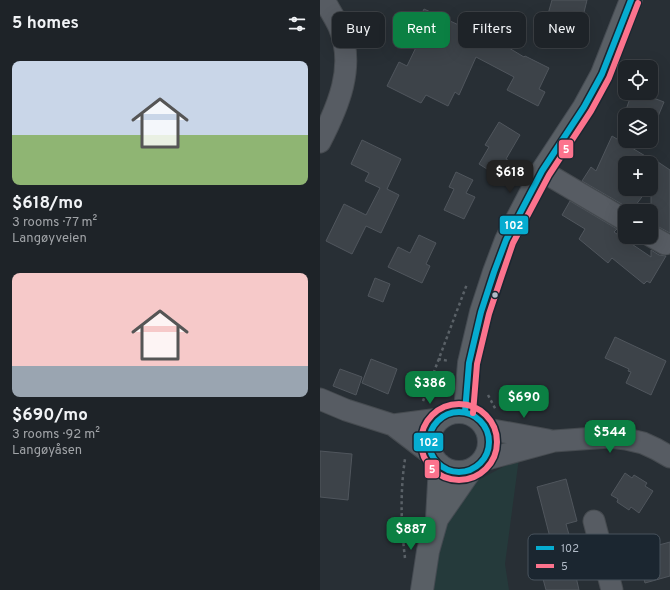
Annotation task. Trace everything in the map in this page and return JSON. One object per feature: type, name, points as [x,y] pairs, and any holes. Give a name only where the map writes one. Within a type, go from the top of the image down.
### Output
[{"type":"main road","points":[[465,412],[469,363],[481,312],[506,240],[542,171],[584,107],[602,74],[631,0]]},
{"type":"main road","points":[[422,588],[428,551],[437,519],[435,459],[429,445],[433,426],[446,414],[455,412],[465,412],[474,415],[482,421],[493,420],[489,450],[437,519]]},
{"type":"main road","points":[[435,459],[449,471],[455,472],[460,472],[478,465]]},
{"type":"street","points":[[320,142],[331,120],[342,89],[346,61],[344,45],[339,28],[324,0]]},
{"type":"street","points":[[542,171],[618,216]]},
{"type":"street","points":[[320,399],[346,410],[393,425],[435,459]]},
{"type":"street","points":[[393,425],[439,419]]},
{"type":"street","points":[[493,420],[554,441]]},
{"type":"street","points":[[478,465],[554,441],[610,437],[643,443],[670,457]]},
{"type":"street","points":[[594,521],[597,534]]},
{"type":"street","points":[[609,580],[612,590]]},
{"type":"path","points":[[423,400],[467,282]]},
{"type":"path","points":[[487,391],[493,420]]},
{"type":"path","points":[[405,460],[402,481],[401,516],[406,570],[422,588]]},
{"type":"green space","points":[[519,458],[505,564],[509,590],[431,590],[436,543],[462,489]]},
{"type":"building","points":[[552,0],[587,0],[584,12],[549,12]]},
{"type":"building","points":[[424,9],[431,12],[423,12]]},
{"type":"building","points":[[450,21],[458,25],[458,48],[509,48],[524,57],[525,56],[549,68],[539,89],[545,92],[538,106],[507,90],[514,77],[476,57],[459,95],[455,92],[448,106],[426,95],[421,103],[387,86],[399,62],[407,66],[416,48],[450,48]]},
{"type":"building","points":[[629,100],[658,100],[664,102],[658,116],[658,108],[627,108]]},
{"type":"building","points":[[499,122],[520,135],[506,159],[511,162],[501,178],[479,164],[489,147],[485,145]]},
{"type":"building","points":[[612,136],[618,140],[618,148],[632,148],[645,156],[618,156],[618,196],[643,196],[637,204],[622,204],[582,181],[591,167],[596,171]]},
{"type":"building","points":[[362,140],[401,159],[387,189],[399,195],[381,233],[366,226],[352,254],[326,241],[344,204],[366,215],[380,188],[365,181],[369,173],[351,164]]},
{"type":"building","points":[[658,162],[670,170],[670,233],[658,227],[658,204],[651,204],[651,196],[658,196]]},
{"type":"building","points":[[456,172],[473,180],[466,193],[475,197],[464,219],[444,210],[454,189],[449,187]]},
{"type":"building","points":[[570,201],[617,229],[614,232],[618,235],[618,244],[632,244],[651,257],[651,250],[659,255],[666,256],[650,283],[647,281],[644,284],[612,258],[608,263],[579,239],[585,229],[562,215]]},
{"type":"building","points":[[419,235],[436,243],[426,264],[430,266],[422,283],[388,267],[398,247],[410,253]]},
{"type":"building","points":[[375,278],[390,284],[383,302],[368,296]]},
{"type":"building","points":[[615,337],[666,361],[651,395],[626,383],[631,372],[628,371],[629,369],[605,358]]},
{"type":"building","points":[[371,359],[397,369],[388,394],[362,383]]},
{"type":"building","points":[[340,369],[362,377],[356,395],[333,386]]},
{"type":"building","points":[[320,451],[352,454],[348,500],[320,497]]},
{"type":"building","points":[[625,473],[632,478],[634,475],[647,483],[645,486],[653,491],[639,513],[631,507],[629,510],[617,502],[618,499],[611,495]]},
{"type":"building","points":[[566,479],[577,521],[566,524],[569,534],[549,534],[537,487]]},
{"type":"building","points":[[670,542],[670,576],[660,579],[660,545]]},
{"type":"building","points":[[543,580],[577,580],[579,590],[546,590]]},
{"type":"building","points":[[644,580],[656,580],[645,583]]},
{"type":"transit line","name":"102","points":[[465,412],[469,363],[481,312],[506,240],[542,171],[584,107],[602,74],[631,0]]},
{"type":"transit line","name":"5","points":[[473,413],[477,364],[489,314],[513,243],[549,175],[591,111],[609,78],[638,3]]},
{"type":"transit line","name":"5","points":[[452,404],[466,404],[480,410],[491,421],[497,435],[497,442],[497,449],[494,457],[486,469],[480,474],[466,480],[452,480],[438,474],[427,463],[421,449],[421,435],[427,421],[438,410],[452,404]]},
{"type":"transit line","name":"102","points":[[453,412],[465,412],[476,417],[484,425],[489,436],[489,442],[487,454],[476,467],[465,472],[453,472],[442,467],[434,459],[429,448],[429,436],[434,425],[442,417],[453,412]]}]
